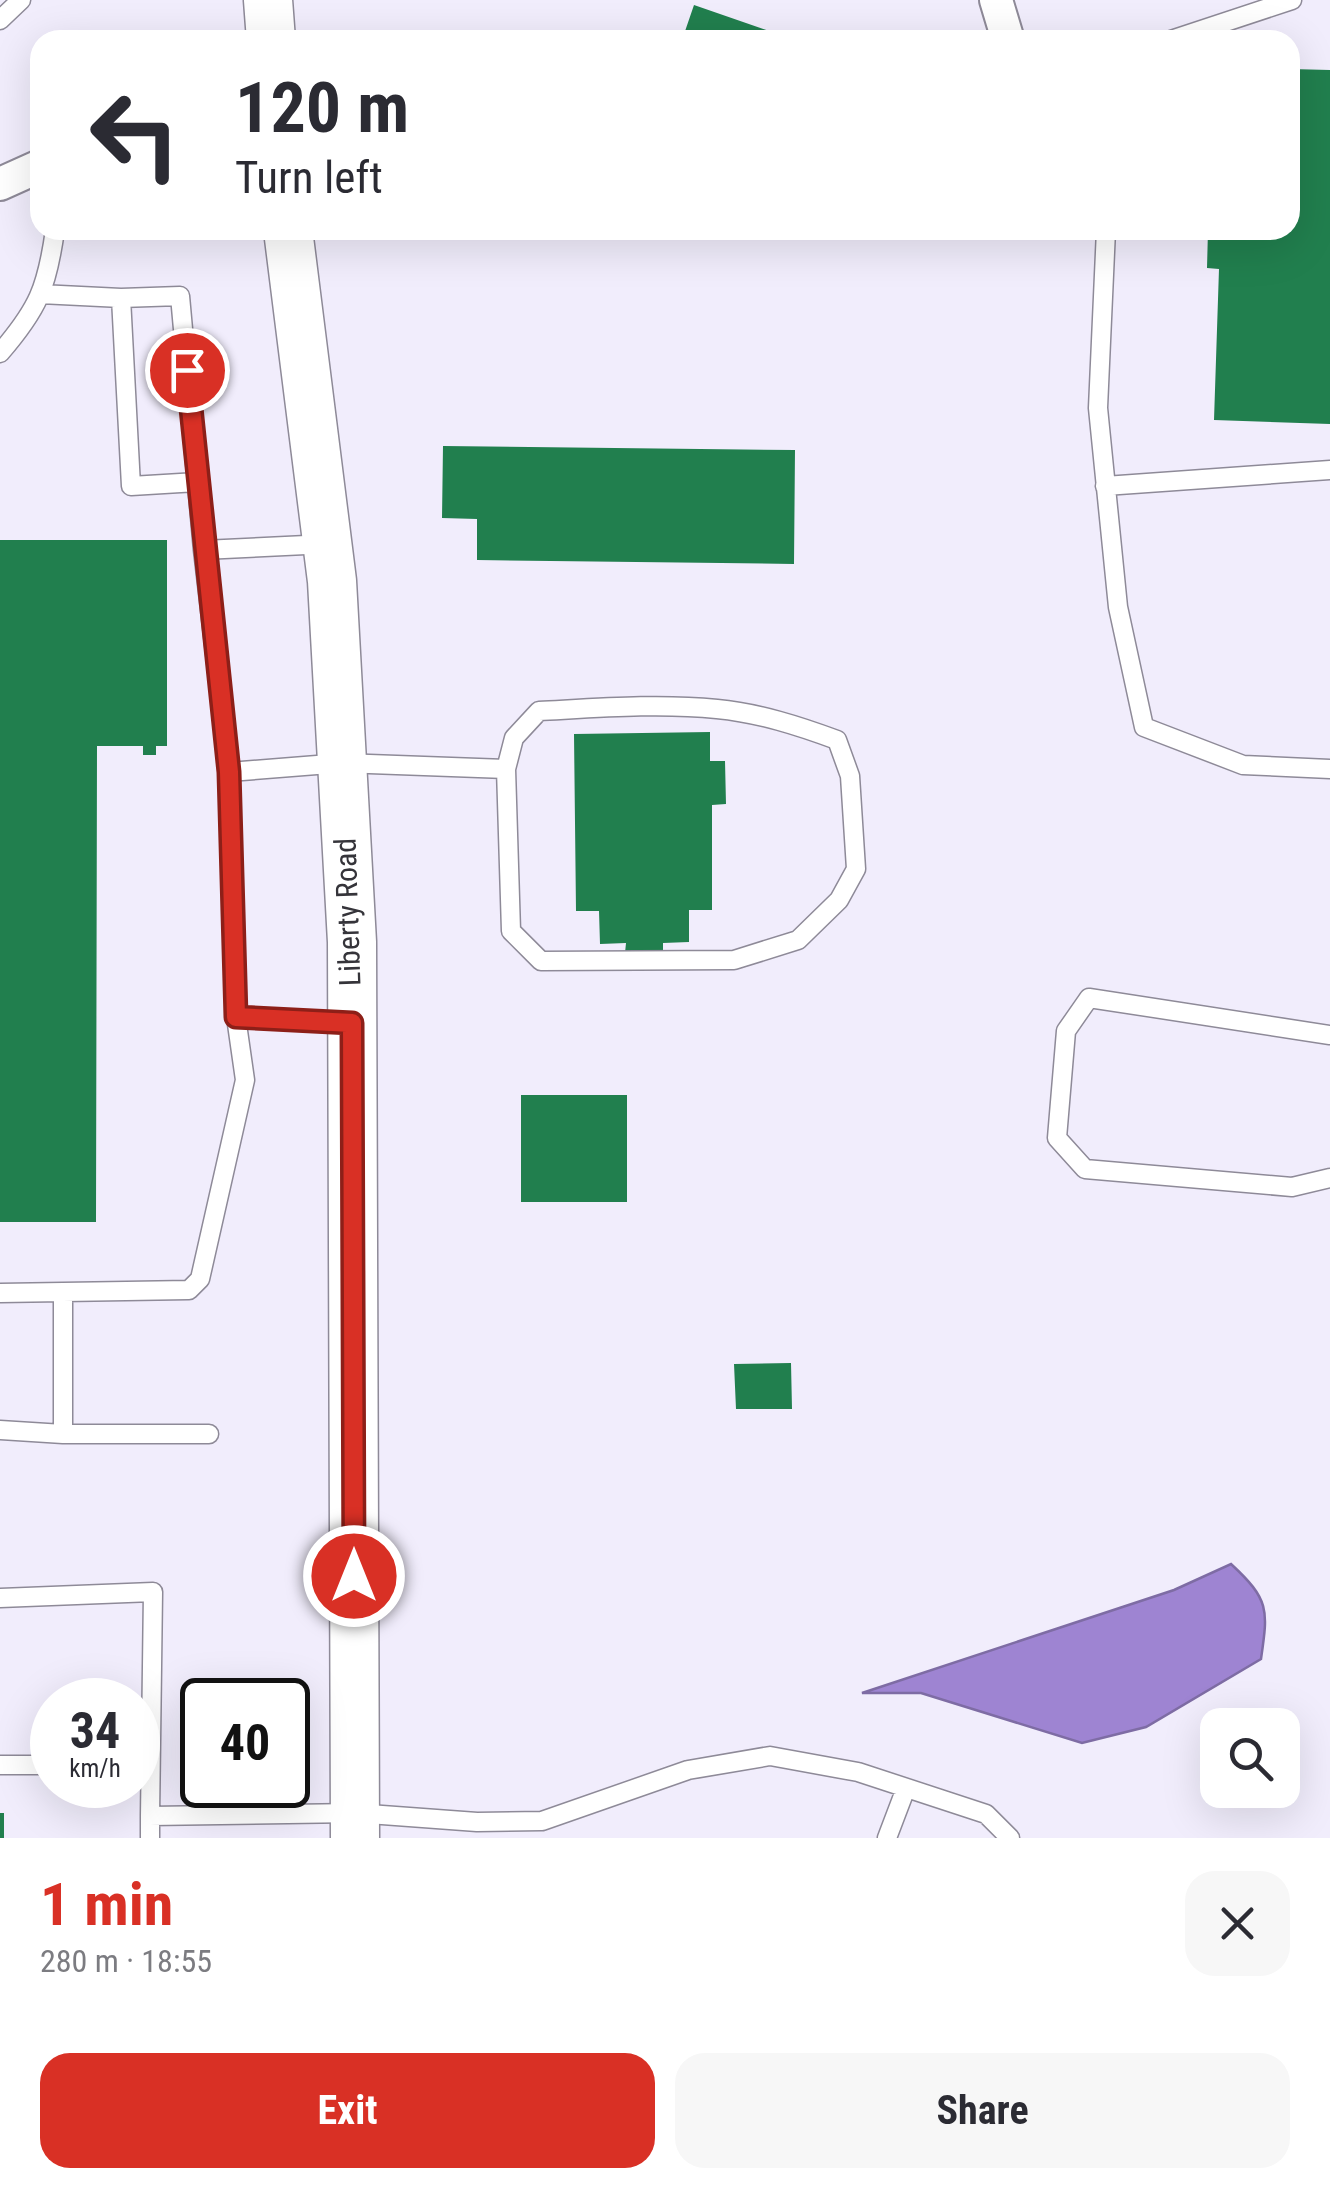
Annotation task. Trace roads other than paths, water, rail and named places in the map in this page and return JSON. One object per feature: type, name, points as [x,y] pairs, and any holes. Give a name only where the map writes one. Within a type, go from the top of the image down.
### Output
[{"type":"street","points":[[268,0],[270,30]]},
{"type":"street","points":[[996,0],[1005,30]]},
{"type":"street","points":[[0,184],[30,170]]},
{"type":"street","name":"Liberty Road","points":[[289,240],[327,544],[352,942],[355,1825]]},
{"type":"lane","points":[[0,20],[21,0]]},
{"type":"lane","points":[[1201,30],[1292,0]]},
{"type":"lane","points":[[0,353],[30,318],[50,272],[54,240]]},
{"type":"lane","points":[[1106,240],[1098,408],[1118,606],[1144,727],[1243,766],[1330,768]]},
{"type":"lane","points":[[0,1292],[189,1290],[200,1278],[245,1080],[236,1017],[229,772],[203,550],[180,296],[40,294]]},
{"type":"lane","points":[[121,298],[131,486],[197,482]]},
{"type":"lane","points":[[1106,486],[1330,470]]},
{"type":"lane","points":[[203,550],[327,544]]},
{"type":"lane","points":[[620,707],[718,709],[791,723],[838,740],[850,776],[856,870],[838,900],[798,940],[734,960],[541,962],[511,931],[506,769],[514,738],[538,712],[620,707]]},
{"type":"lane","points":[[229,772],[342,763],[506,769]]},
{"type":"lane","points":[[1330,1035],[1089,998],[1066,1031],[1057,1138],[1085,1169],[1292,1186],[1330,1178]]},
{"type":"lane","points":[[236,1017],[352,1023]]},
{"type":"lane","points":[[63,1293],[63,1434]]},
{"type":"lane","points":[[0,1430],[209,1434]]},
{"type":"lane","points":[[0,1598],[153,1592],[149,1678]]},
{"type":"lane","points":[[150,1816],[355,1825],[477,1822],[544,1830],[688,1770],[770,1756],[858,1772],[986,1814],[1010,1838]]},
{"type":"lane","points":[[0,1764],[30,1765]]},
{"type":"lane","points":[[887,1838],[906,1788]]},
{"type":"lane","points":[[149,1808],[150,1838]]}]
